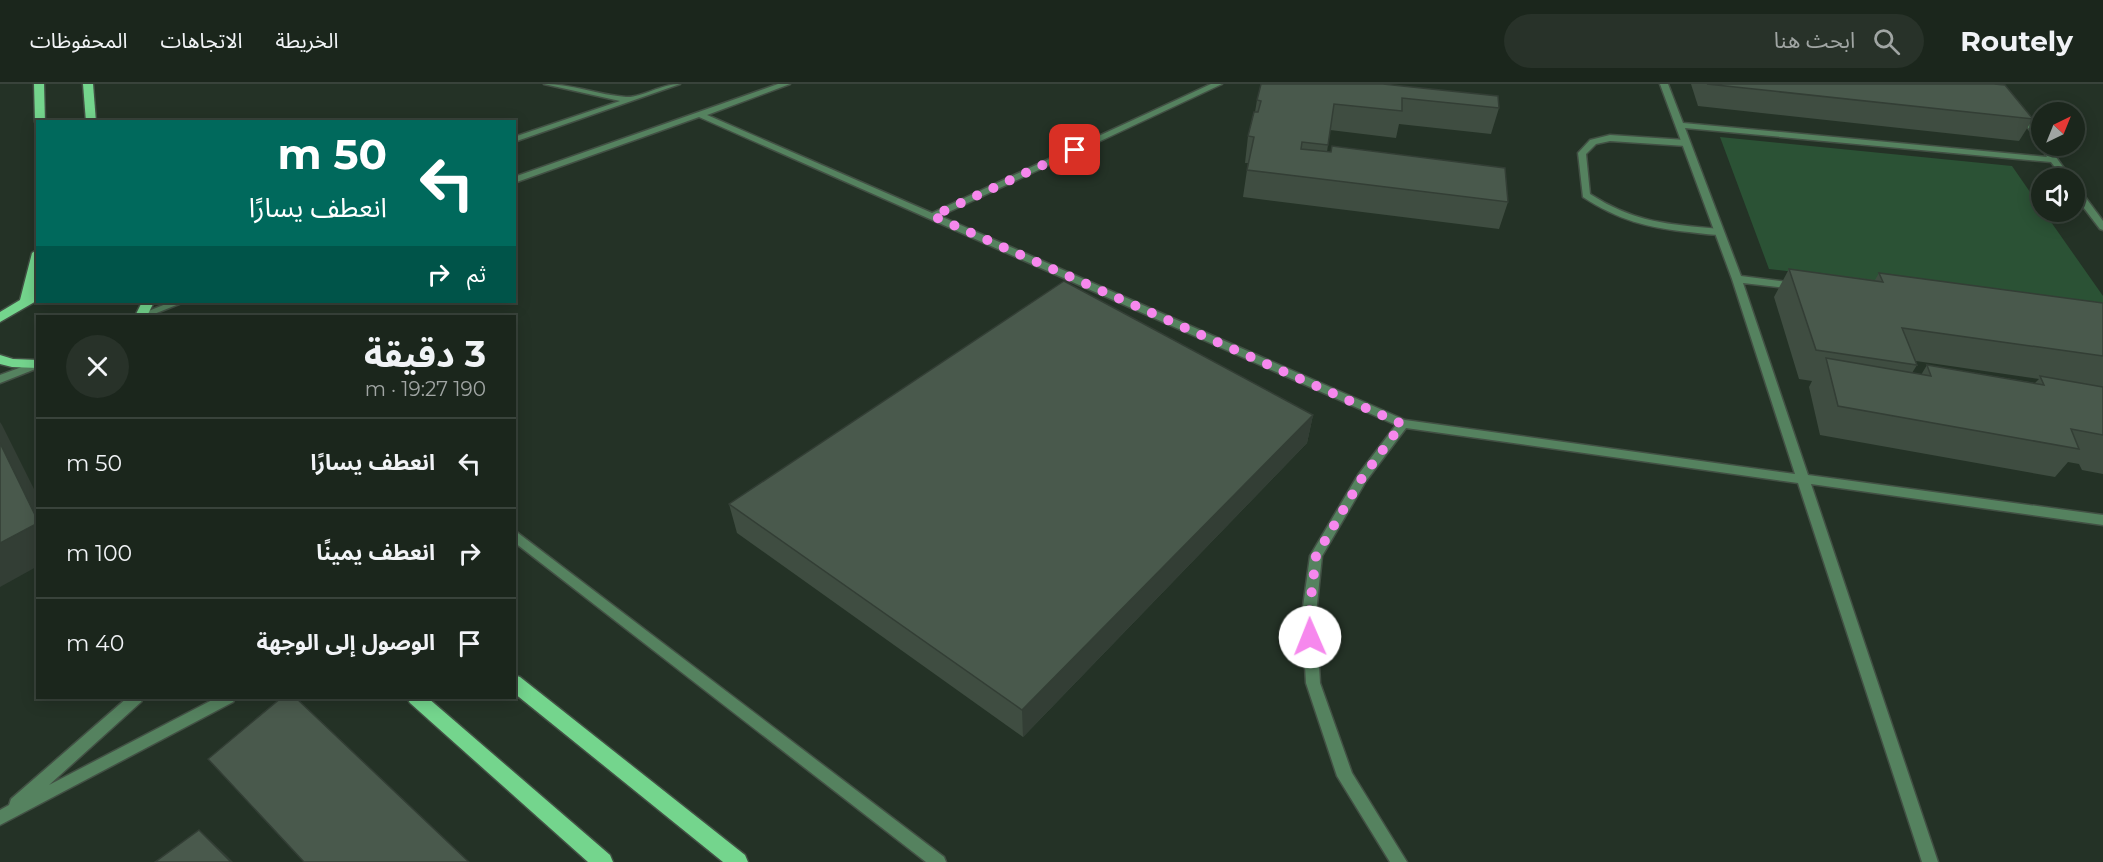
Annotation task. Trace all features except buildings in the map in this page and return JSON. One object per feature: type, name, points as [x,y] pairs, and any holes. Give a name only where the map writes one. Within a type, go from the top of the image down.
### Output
[{"type":"main road","points":[[39,84],[40,120]]},
{"type":"main road","points":[[88,84],[91,120]]},
{"type":"main road","points":[[0,318],[32,297],[36,268]]},
{"type":"main road","points":[[0,359],[12,363],[36,364]]},
{"type":"main road","points":[[516,684],[738,862]]},
{"type":"main road","points":[[417,699],[603,862]]},
{"type":"street","points":[[548,84],[630,100]]},
{"type":"street","points":[[516,139],[676,84]]},
{"type":"street","points":[[516,179],[786,84]]},
{"type":"street","points":[[933,216],[1218,84]]},
{"type":"street","points":[[1664,84],[1737,279],[1930,862]]},
{"type":"street","points":[[2014,103],[2031,127]]},
{"type":"street","points":[[701,115],[1402,424],[2103,520]]},
{"type":"street","points":[[1679,125],[2054,160]]},
{"type":"street","points":[[1686,143],[1610,138],[1593,142],[1582,153],[1586,195],[1607,211],[1641,224],[1719,232]]},
{"type":"street","points":[[2051,156],[2060,168]]},
{"type":"street","points":[[2085,202],[2101,223]]},
{"type":"street","points":[[1737,279],[1808,287]]},
{"type":"street","points":[[144,315],[176,303]]},
{"type":"street","points":[[0,379],[36,364]]},
{"type":"street","points":[[1399,862],[1345,776],[1313,683],[1309,614],[1316,556],[1362,478],[1402,424]]},
{"type":"street","points":[[516,537],[938,862]]},
{"type":"street","points":[[1,817],[135,699]]},
{"type":"street","points":[[1,817],[226,699]]},
{"type":"green space","points":[[1720,137],[2012,166],[2031,194],[2031,222],[2051,222],[2103,296],[2103,308],[1769,269]]},
{"type":"route","points":[[1075,150],[933,216],[1402,424],[1362,478],[1316,556],[1309,614],[1310,637]]}]
